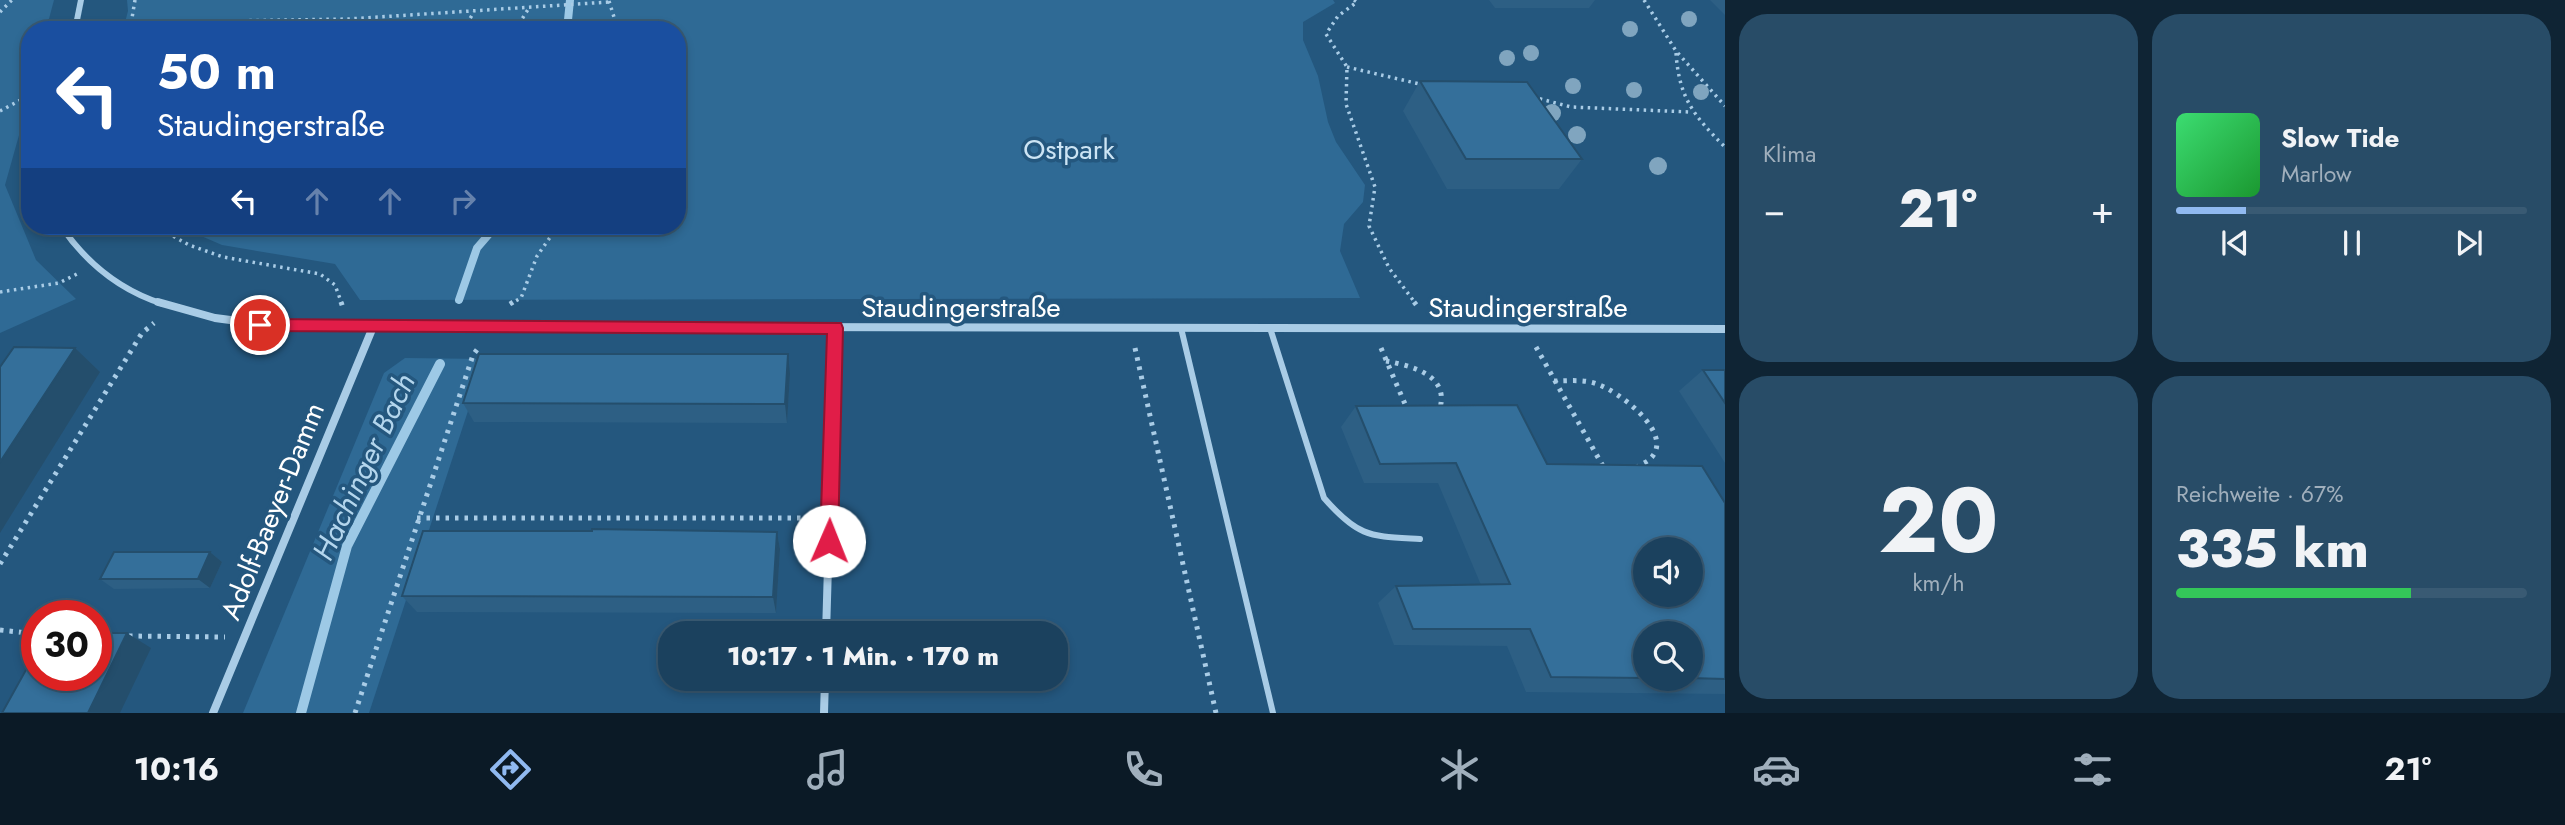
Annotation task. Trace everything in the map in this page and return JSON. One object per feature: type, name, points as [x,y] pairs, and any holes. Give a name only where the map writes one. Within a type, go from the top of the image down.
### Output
[{"type":"street","points":[[77,21],[81,0]]},
{"type":"street","name":"Staudingerstraße","points":[[66,235],[71,245],[92,265],[134,292],[171,308],[202,317],[244,323],[334,327],[495,328],[1725,329]]},
{"type":"street","name":"Adolf-Baeyer-Damm","points":[[214,713],[373,327]]},
{"type":"street","points":[[826,621],[835,328]]},
{"type":"street","points":[[824,713],[825,691]]},
{"type":"lane","points":[[1181,328],[1273,713]]},
{"type":"lane","points":[[1270,328],[1324,498],[1343,520],[1371,536],[1420,539]]},
{"type":"path","points":[[0,12],[12,0]]},
{"type":"path","points":[[132,21],[135,0]]},
{"type":"path","points":[[513,8],[514,0]]},
{"type":"path","points":[[1354,0],[1357,2],[1338,16],[1326,34],[1347,67],[1346,104],[1375,187],[1369,226],[1389,268],[1433,328]]},
{"type":"path","points":[[1644,0],[1676,51],[1725,106]]},
{"type":"path","points":[[226,21],[348,19],[609,1],[615,21]]},
{"type":"path","points":[[520,21],[529,7]]},
{"type":"path","points":[[468,21],[474,11]]},
{"type":"path","points":[[1676,51],[1676,76],[1690,112],[1725,147]]},
{"type":"path","points":[[1347,67],[1435,87]]},
{"type":"path","points":[[1529,96],[1571,107],[1690,112]]},
{"type":"path","points":[[0,111],[21,99]]},
{"type":"path","points":[[171,235],[190,246],[223,257],[320,274],[335,285],[343,308],[334,327]]},
{"type":"path","points":[[355,713],[472,355],[495,328],[502,309],[521,298],[537,256],[552,235]]},
{"type":"path","points":[[0,292],[60,283],[92,265]]},
{"type":"path","points":[[0,564],[142,333],[171,308]]},
{"type":"path","points":[[1130,328],[1216,713]]},
{"type":"path","points":[[1372,328],[1410,415]]},
{"type":"path","points":[[1525,328],[1608,476]]},
{"type":"path","points":[[1386,361],[1407,363],[1437,382],[1443,400],[1442,406],[1436,412]]},
{"type":"path","points":[[1554,381],[1597,383],[1624,397],[1640,411],[1651,428],[1656,447],[1652,457],[1632,469]]},
{"type":"path","points":[[1604,470],[1618,469]]},
{"type":"path","points":[[417,518],[829,518]]},
{"type":"path","points":[[0,629],[21,632]]},
{"type":"path","points":[[123,636],[245,637]]},
{"type":"green space","points":[[0,0],[54,0],[48,21],[21,21],[21,128],[5,185],[21,224],[21,235],[26,235],[36,260],[76,299],[0,333]]},
{"type":"green space","name":"Ostpark","points":[[127,0],[1333,0],[1335,3],[1303,22],[1303,40],[1318,76],[1328,122],[1336,142],[1365,185],[1363,202],[1344,224],[1340,251],[1360,298],[360,300],[335,264],[222,245],[199,235],[686,235],[686,21],[125,21]]},
{"type":"green space","points":[[405,358],[485,359],[369,713],[243,713],[384,373]]},
{"type":"building","points":[[1420,81],[1527,82],[1582,159],[1466,159]]},
{"type":"building","points":[[14,347],[75,348],[0,462],[0,367]]},
{"type":"building","points":[[479,354],[788,354],[785,404],[463,403]]},
{"type":"building","points":[[1703,370],[1725,370],[1725,403]]},
{"type":"building","points":[[1517,405],[1547,464],[1702,466],[1725,503],[1725,679],[1703,678],[1703,621],[1633,621],[1633,678],[1551,677],[1530,629],[1413,629],[1396,586],[1510,584],[1456,463],[1380,464],[1356,406]]},
{"type":"building","points":[[592,529],[777,532],[773,597],[402,596],[423,531]]},
{"type":"building","points":[[114,552],[210,552],[198,579],[100,579]]},
{"type":"building","points":[[112,633],[127,633],[112,664]]},
{"type":"building","points":[[21,679],[21,691],[99,691],[88,713],[2,713]]},
{"type":"waterway","name":"Hachinger Bach","points":[[568,21],[570,0]]},
{"type":"waterway","name":"Hachinger Bach","points":[[459,300],[477,248],[488,235]]},
{"type":"waterway","name":"Hachinger Bach","points":[[301,713],[347,546],[440,364]]},
{"type":"route","points":[[260,325],[835,328],[829,541]]}]
